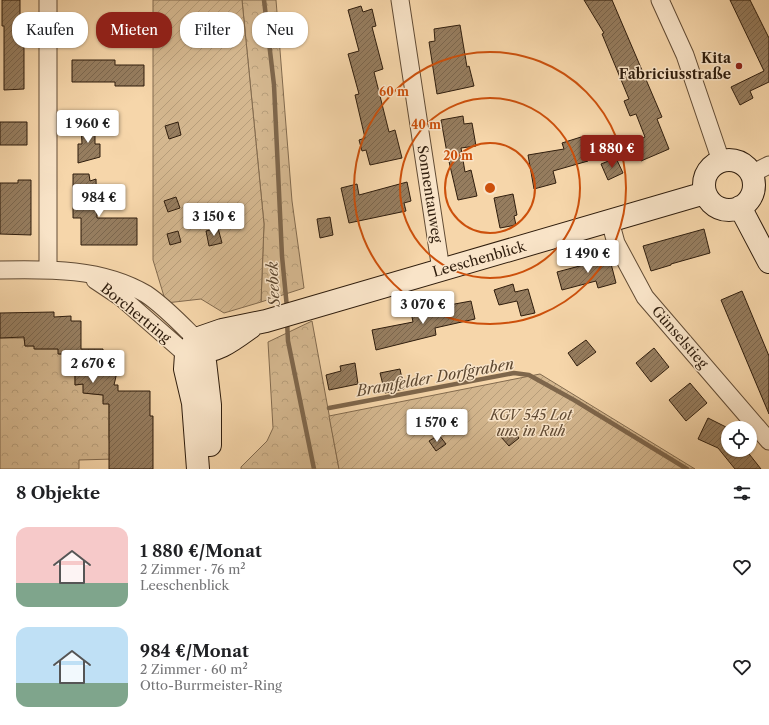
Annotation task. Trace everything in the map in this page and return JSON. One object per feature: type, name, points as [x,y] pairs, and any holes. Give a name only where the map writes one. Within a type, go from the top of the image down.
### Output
[{"type":"street","points":[[48,0],[48,269]]},
{"type":"street","name":"Sonnentauweg","points":[[400,0],[441,270]]},
{"type":"street","points":[[660,0],[685,55],[721,161]]},
{"type":"street","points":[[731,160],[760,170],[754,181],[751,196],[740,207],[726,210],[719,208],[713,205],[705,193],[705,177],[709,169],[721,161],[731,160]]},
{"type":"street","name":"Leeschenblick","points":[[196,349],[222,330],[253,325],[705,193]]},
{"type":"street","points":[[740,207],[769,262]]},
{"type":"street","name":"Günselstieg","points":[[610,221],[616,243],[645,297],[769,441]]},
{"type":"street","name":"Borchertring","points":[[0,270],[48,269],[85,273],[118,281],[148,295],[196,349]]},
{"type":"street","name":"Leeschenblick","points":[[226,346],[253,325]]},
{"type":"street","points":[[196,349],[226,346]]},
{"type":"street","points":[[210,469],[210,405],[216,367],[226,346]]},
{"type":"street","points":[[196,349],[210,405]]},
{"type":"street","points":[[196,349],[186,369],[194,402],[198,469]]},
{"type":"green space","points":[[153,0],[242,0],[243,12],[180,12],[180,48],[244,48],[244,20],[264,224],[261,302],[224,313],[201,299],[166,303],[153,260],[153,48],[172,48],[172,12],[153,12]]},
{"type":"green space","points":[[242,0],[276,0],[277,12],[252,12],[252,48],[280,48],[292,201],[304,288],[261,302],[264,224]]},
{"type":"green space","points":[[312,321],[339,469],[241,469],[241,467],[267,441],[273,428],[268,342]]},
{"type":"green space","points":[[0,338],[24,338],[25,346],[34,346],[35,349],[58,349],[59,354],[70,354],[70,363],[75,363],[75,385],[83,384],[84,393],[103,395],[109,404],[109,439],[114,459],[79,460],[79,469],[0,469]]},
{"type":"green space","name":"KGV 545 Lot uns in Ruh","points":[[540,374],[695,469],[339,469],[329,416]]},
{"type":"building","points":[[2,0],[20,0],[20,12],[12,12],[12,48],[24,48],[24,89],[4,90],[4,26],[2,26]]},
{"type":"building","points":[[584,0],[612,0],[662,117],[657,119],[669,149],[641,161],[634,142],[645,137],[636,114],[630,116],[624,101],[629,99],[602,34],[604,33]]},
{"type":"building","points":[[730,0],[750,0],[769,38],[769,82],[750,91],[753,98],[740,105],[731,87],[764,71]]},
{"type":"building","points":[[361,6],[363,12],[372,9],[376,26],[372,27],[383,69],[374,72],[389,132],[395,130],[402,158],[370,165],[366,150],[362,151],[359,140],[365,138],[355,95],[359,94],[348,54],[359,51],[348,10]]},
{"type":"building","points":[[460,25],[467,67],[469,66],[474,86],[437,94],[429,42],[435,41],[434,29]]},
{"type":"building","points":[[72,60],[115,60],[115,65],[144,65],[144,86],[115,86],[115,82],[72,82]]},
{"type":"building","points":[[463,116],[464,124],[472,123],[476,146],[461,148],[465,172],[471,170],[477,196],[458,200],[441,120]]},
{"type":"building","points":[[0,122],[27,122],[27,145],[0,145]]},
{"type":"building","points":[[178,122],[181,135],[169,139],[165,126]]},
{"type":"building","points":[[81,124],[95,124],[95,144],[100,144],[100,157],[78,163],[78,144],[82,144]]},
{"type":"building","points":[[581,137],[588,161],[553,171],[556,183],[534,189],[528,155],[564,149],[562,143]]},
{"type":"building","points":[[616,158],[623,173],[608,180],[601,164]]},
{"type":"building","points":[[73,174],[89,174],[90,181],[96,179],[97,218],[137,218],[137,245],[81,245],[81,218],[73,218]]},
{"type":"building","points":[[18,180],[31,180],[31,235],[0,234],[0,183],[18,183]]},
{"type":"building","points":[[407,182],[411,201],[404,203],[406,211],[349,223],[341,188],[357,184],[359,195]]},
{"type":"building","points":[[513,194],[517,215],[514,216],[516,225],[500,228],[494,198]]},
{"type":"building","points":[[176,197],[180,208],[168,212],[164,201]]},
{"type":"building","points":[[330,217],[333,235],[320,238],[317,219]]},
{"type":"building","points":[[218,228],[222,243],[209,246],[206,231]]},
{"type":"building","points":[[704,229],[710,253],[651,271],[643,246]]},
{"type":"building","points":[[178,231],[181,242],[170,245],[167,234]]},
{"type":"building","points":[[609,256],[616,283],[598,288],[596,281],[562,290],[557,272],[591,263],[591,261]]},
{"type":"building","points":[[513,284],[515,292],[528,289],[535,313],[521,316],[517,301],[499,305],[494,290]]},
{"type":"building","points":[[742,291],[769,356],[769,414],[721,300]]},
{"type":"building","points":[[471,301],[475,319],[435,328],[436,335],[376,350],[372,330],[413,322],[411,312]]},
{"type":"building","points":[[54,312],[54,317],[71,316],[71,321],[81,321],[81,349],[103,349],[103,354],[121,355],[114,385],[118,385],[118,391],[150,391],[150,416],[153,416],[153,469],[109,469],[109,404],[103,404],[103,395],[83,393],[83,384],[75,385],[75,363],[70,363],[70,354],[58,354],[58,349],[34,349],[34,346],[25,346],[24,337],[0,338],[0,313]]},
{"type":"building","points":[[586,340],[596,352],[577,366],[568,353]]},
{"type":"building","points":[[654,348],[669,367],[651,382],[636,363]]},
{"type":"building","points":[[355,363],[358,384],[329,390],[326,375],[341,371],[340,366]]},
{"type":"building","points":[[400,369],[404,389],[385,393],[380,373]]},
{"type":"building","points":[[690,383],[707,403],[686,421],[669,400]]},
{"type":"building","points":[[708,418],[721,424],[721,452],[718,448],[698,439]]},
{"type":"building","points":[[512,429],[519,438],[509,446],[501,437]]},
{"type":"building","points":[[439,435],[446,444],[436,451],[429,441]]},
{"type":"building","points":[[725,457],[752,457],[761,469],[735,469]]},
{"type":"waterway","name":"Seebek","points":[[264,0],[274,85],[282,256],[287,308]]},
{"type":"waterway","name":"Seebek","points":[[287,321],[288,341],[314,469]]},
{"type":"waterway","name":"Bramfelder Dorfgraben","points":[[329,408],[514,373],[529,375],[574,400],[687,469]]},
{"type":"place","name":"Kita Fabriciusstraße","points":[[739,66]]}]
